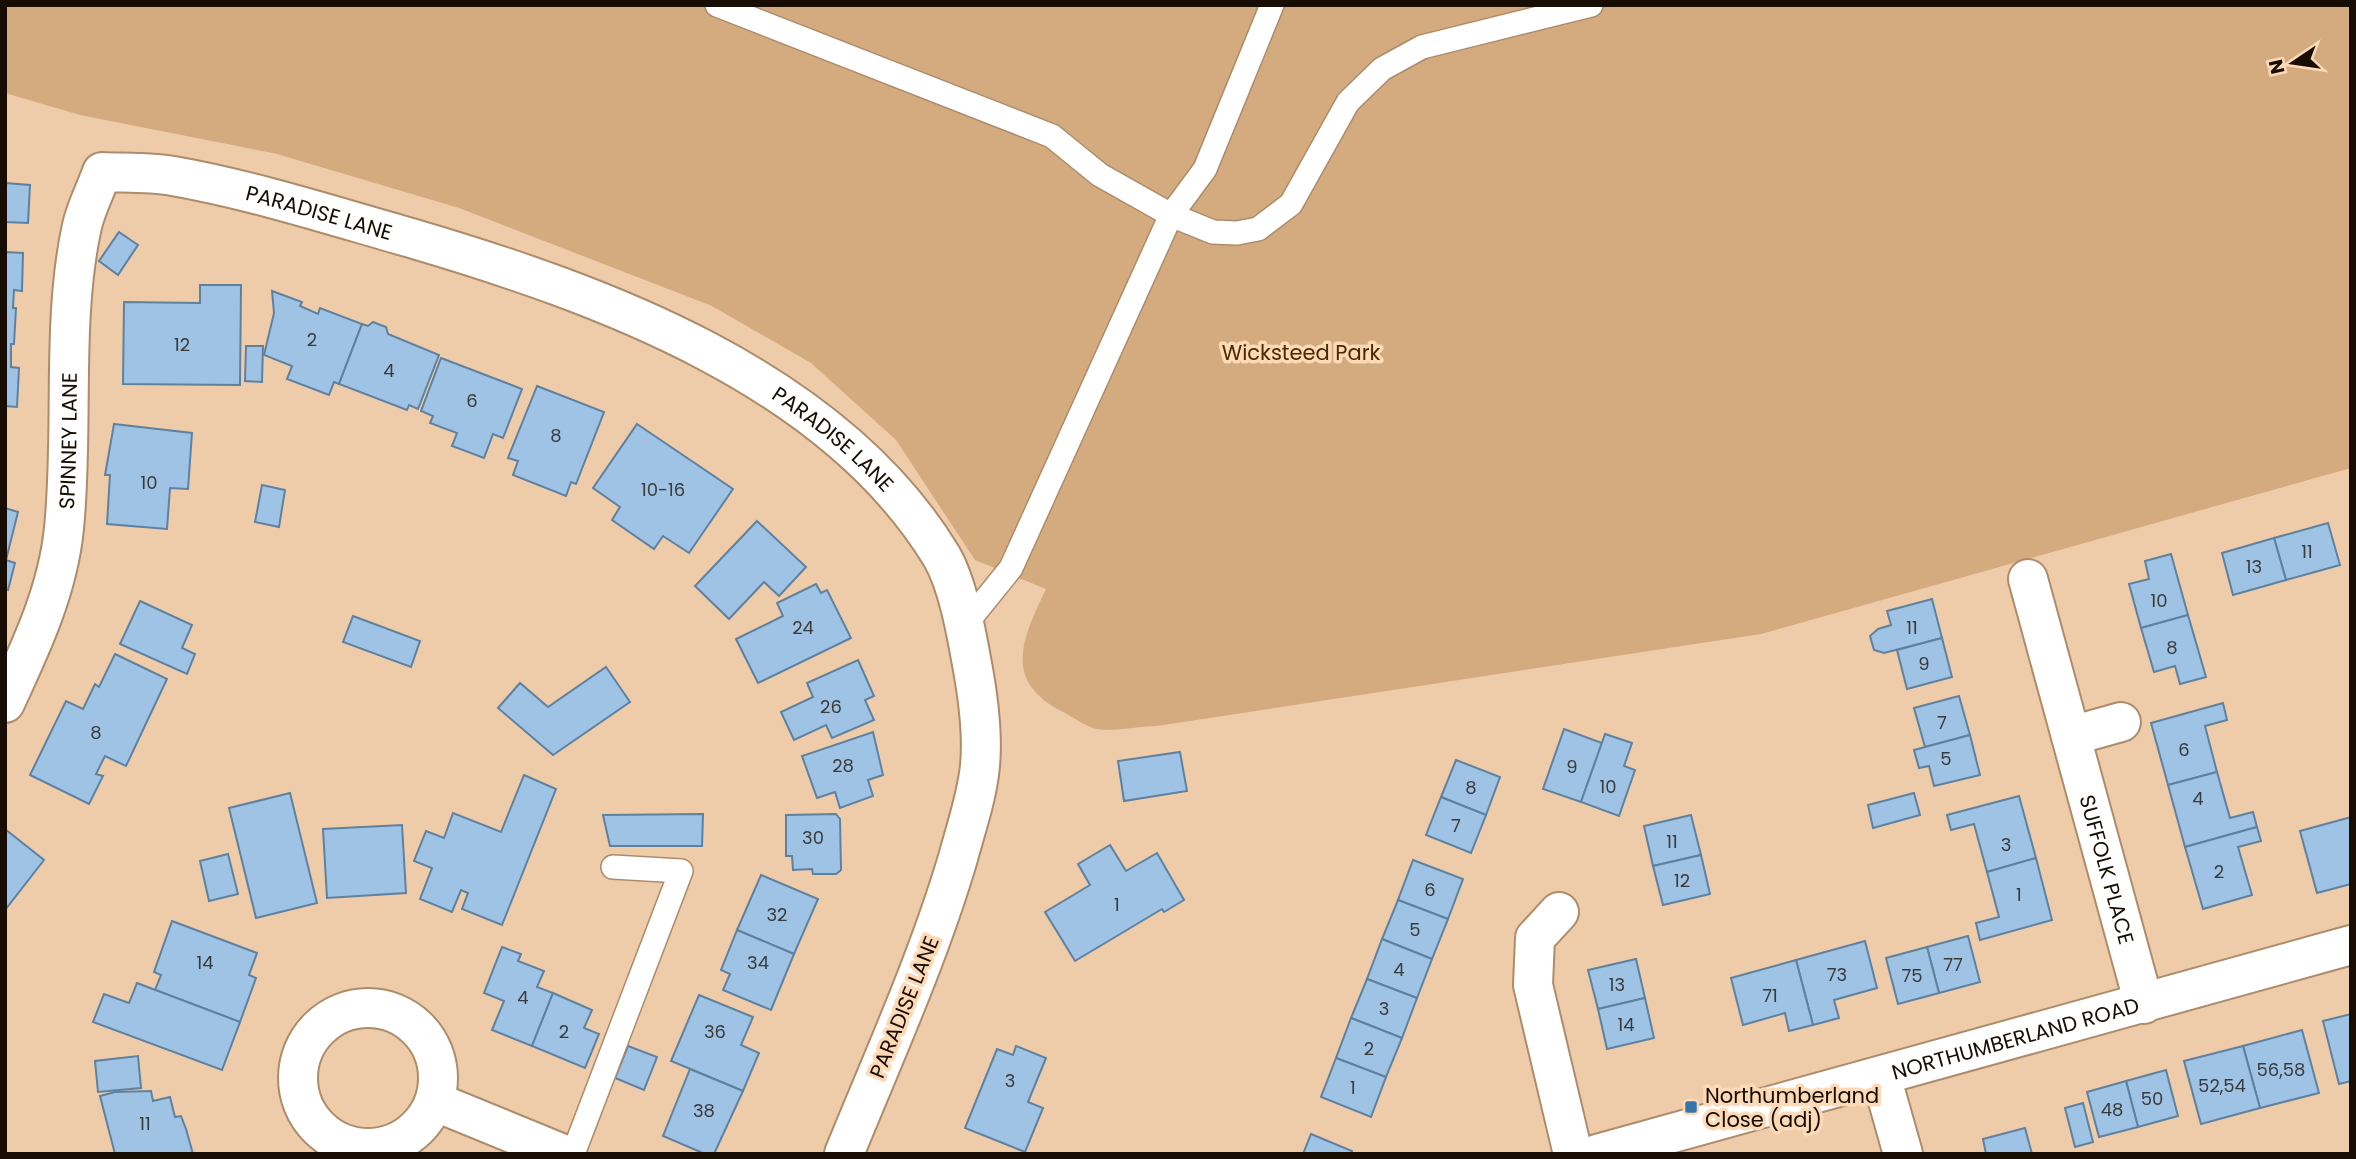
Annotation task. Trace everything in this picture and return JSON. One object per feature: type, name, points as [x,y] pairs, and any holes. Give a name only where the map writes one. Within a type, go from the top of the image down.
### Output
[{"type":"street","name":"PARADISE LANE","points":[[102,172],[172,176],[327,214],[490,262],[614,306],[722,360],[824,425],[882,477],[943,560],[965,625],[977,690],[980,764],[968,821],[942,913],[844,1154]]},
{"type":"street","name":"SPINNEY LANE","points":[[5,704],[42,622],[64,531],[71,432],[73,292],[82,225],[102,172]]},
{"type":"street","name":"SUFFOLK PLACE","points":[[2028,579],[2144,1004]]},
{"type":"street","points":[[2071,736],[2121,722]]},
{"type":"street","points":[[1559,912],[1535,938],[1533,985],[1573,1154]]},
{"type":"street","name":"NORTHUMBERLAND ROAD","points":[[1597,1154],[2351,945]]},
{"type":"street","points":[[1881,1076],[1903,1154]]},
{"type":"street","points":[[436,1102],[562,1154]]},
{"type":"lane","points":[[717,5],[1052,136],[1100,175],[1171,215],[1213,232],[1237,233],[1258,229],[1291,204],[1348,102],[1382,69],[1422,47],[1591,5]]},
{"type":"lane","points":[[965,625],[1012,568],[1171,215],[1205,169],[1272,5]]},
{"type":"lane","points":[[573,1154],[681,871],[612,867]]},
{"type":"green space","name":"Wicksteed Park","points":[[5,5],[2351,5],[2351,468],[1761,634],[1157,726],[1097,729],[1044,700],[1031,687],[1024,673],[1025,642],[1046,589],[975,560],[896,440],[811,363],[712,306],[459,208],[277,154],[80,115],[5,93]]},
{"type":"building","points":[[5,183],[30,185],[28,223],[5,222]]},
{"type":"building","points":[[119,232],[138,245],[118,275],[99,261]]},
{"type":"building","points":[[5,252],[23,253],[22,291],[14,290],[14,344],[11,344],[11,367],[19,368],[17,407],[5,406]]},
{"type":"building","points":[[200,285],[241,285],[240,385],[123,384],[124,302],[200,303]]},
{"type":"building","points":[[272,291],[302,302],[300,306],[318,314],[320,308],[362,324],[339,384],[334,382],[329,395],[287,379],[292,366],[264,355],[274,313]]},
{"type":"building","points":[[373,322],[386,327],[388,334],[439,355],[418,409],[409,405],[407,410],[339,384],[362,324],[368,326]]},
{"type":"building","points":[[246,346],[263,346],[262,382],[245,381]]},
{"type":"building","points":[[441,358],[522,389],[503,438],[493,434],[484,458],[452,446],[457,433],[430,423],[433,416],[421,411]]},
{"type":"building","points":[[537,386],[604,412],[576,484],[571,482],[566,496],[513,475],[518,461],[508,458]]},
{"type":"building","points":[[114,424],[192,433],[188,489],[170,488],[167,529],[107,524],[110,475],[105,475]]},
{"type":"building","points":[[637,424],[733,489],[689,553],[663,536],[654,549],[612,520],[620,507],[593,488]]},
{"type":"building","points":[[262,485],[285,490],[279,527],[255,522]]},
{"type":"building","points":[[5,508],[18,512],[6,560],[15,563],[8,590],[5,589]]},
{"type":"building","points":[[757,521],[806,567],[779,596],[764,582],[729,619],[695,586]]},
{"type":"building","points":[[2328,523],[2340,565],[2286,580],[2274,538]]},
{"type":"building","points":[[2274,538],[2286,580],[2233,595],[2222,553]]},
{"type":"building","points":[[2171,554],[2188,615],[2141,628],[2129,584],[2149,579],[2145,561]]},
{"type":"building","points":[[816,584],[821,593],[827,590],[851,638],[758,683],[736,639],[783,616],[777,603]]},
{"type":"building","points":[[1932,599],[1942,638],[1884,653],[1874,650],[1870,636],[1878,629],[1891,625],[1887,611]]},
{"type":"building","points":[[140,601],[192,625],[182,648],[195,654],[187,674],[120,644]]},
{"type":"building","points":[[2188,615],[2206,677],[2180,684],[2175,666],[2154,672],[2141,628]]},
{"type":"building","points":[[353,616],[420,641],[411,667],[343,642]]},
{"type":"building","points":[[1942,638],[1952,677],[1907,689],[1897,650]]},
{"type":"building","points":[[115,654],[167,679],[126,766],[105,756],[96,774],[103,776],[89,804],[30,775],[66,701],[83,709],[95,684],[99,687]]},
{"type":"building","points":[[858,660],[874,696],[865,700],[874,720],[832,738],[826,725],[794,740],[781,712],[813,697],[807,683]]},
{"type":"building","points":[[606,667],[630,702],[553,755],[498,708],[520,683],[548,707]]},
{"type":"building","points":[[1959,696],[1970,735],[1925,747],[1914,708]]},
{"type":"building","points":[[2223,703],[2227,720],[2205,726],[2217,772],[2168,785],[2151,723]]},
{"type":"building","points":[[1564,729],[1602,743],[1581,802],[1543,789]]},
{"type":"building","points":[[873,732],[883,775],[868,780],[873,796],[840,808],[835,792],[817,798],[802,756]]},
{"type":"building","points":[[1605,734],[1632,743],[1624,766],[1635,770],[1619,816],[1581,802]]},
{"type":"building","points":[[1970,735],[1980,775],[1934,786],[1929,766],[1919,768],[1914,750]]},
{"type":"building","points":[[1180,752],[1187,791],[1124,801],[1118,761]]},
{"type":"building","points":[[1456,760],[1500,777],[1486,815],[1441,797]]},
{"type":"building","points":[[2217,772],[2230,818],[2253,812],[2257,827],[2185,847],[2168,785]]},
{"type":"building","points":[[524,775],[556,789],[502,925],[462,909],[468,893],[461,890],[452,912],[420,899],[432,868],[414,861],[426,831],[444,838],[453,813],[501,832]]},
{"type":"building","points":[[290,793],[317,903],[256,918],[229,808]]},
{"type":"building","points":[[1914,793],[1920,815],[1873,828],[1868,805]]},
{"type":"building","points":[[2019,796],[2036,858],[1987,872],[1974,824],[1951,830],[1947,815]]},
{"type":"building","points":[[1441,797],[1486,815],[1471,853],[1426,835]]},
{"type":"building","points":[[703,814],[702,846],[610,846],[603,815]]},
{"type":"building","points":[[836,814],[840,819],[841,870],[836,874],[813,874],[812,869],[793,870],[792,856],[786,856],[786,815]]},
{"type":"building","points":[[1691,815],[1701,855],[1653,866],[1644,826]]},
{"type":"building","points":[[2351,817],[2351,884],[2317,893],[2300,831]]},
{"type":"building","points":[[402,825],[406,893],[327,898],[323,829]]},
{"type":"building","points":[[2257,827],[2261,841],[2238,847],[2252,895],[2203,909],[2185,847]]},
{"type":"building","points":[[5,829],[44,860],[5,910]]},
{"type":"building","points":[[1110,845],[1126,871],[1157,853],[1184,900],[1164,912],[1162,909],[1075,961],[1045,912],[1090,885],[1078,864]]},
{"type":"building","points":[[228,854],[238,894],[209,901],[200,861]]},
{"type":"building","points":[[1701,855],[1710,894],[1663,905],[1653,866]]},
{"type":"building","points":[[2036,858],[2052,920],[1980,940],[1976,923],[1999,917],[1987,872]]},
{"type":"building","points":[[1413,860],[1463,879],[1448,919],[1398,900]]},
{"type":"building","points":[[761,875],[818,899],[794,954],[737,930]]},
{"type":"building","points":[[1398,900],[1448,919],[1432,959],[1382,939]]},
{"type":"building","points":[[172,921],[257,953],[249,975],[256,978],[240,1022],[155,990],[161,975],[154,972]]},
{"type":"building","points":[[737,930],[794,954],[771,1010],[723,990],[730,974],[721,970]]},
{"type":"building","points":[[1968,936],[1980,982],[1939,993],[1927,947]]},
{"type":"building","points":[[1382,939],[1432,959],[1417,998],[1367,979]]},
{"type":"building","points":[[1865,941],[1877,988],[1834,1000],[1839,1018],[1813,1025],[1796,960]]},
{"type":"building","points":[[502,947],[521,954],[518,961],[544,971],[537,987],[553,993],[532,1046],[492,1030],[504,1001],[484,993]]},
{"type":"building","points":[[1927,947],[1939,993],[1898,1004],[1886,958]]},
{"type":"building","points":[[1636,959],[1645,998],[1598,1009],[1588,970]]},
{"type":"building","points":[[1796,960],[1813,1025],[1789,1031],[1785,1013],[1743,1025],[1731,978]]},
{"type":"building","points":[[1367,979],[1417,998],[1402,1038],[1351,1018]]},
{"type":"building","points":[[137,983],[240,1022],[222,1070],[93,1022],[104,994],[129,1003]]},
{"type":"building","points":[[553,993],[592,1010],[584,1028],[599,1034],[585,1068],[532,1046]]},
{"type":"building","points":[[699,995],[753,1017],[741,1045],[759,1053],[743,1091],[671,1061]]},
{"type":"building","points":[[1645,998],[1654,1038],[1607,1049],[1598,1009]]},
{"type":"building","points":[[2351,1014],[2351,1081],[2339,1084],[2323,1021]]},
{"type":"building","points":[[1351,1018],[1402,1038],[1386,1077],[1336,1058]]},
{"type":"building","points":[[2302,1030],[2319,1093],[2260,1108],[2243,1046]]},
{"type":"building","points":[[628,1046],[657,1057],[644,1090],[615,1078]]},
{"type":"building","points":[[1016,1046],[1046,1058],[1028,1102],[1043,1108],[1025,1152],[965,1128],[997,1049],[1013,1055]]},
{"type":"building","points":[[2243,1046],[2260,1108],[2201,1124],[2184,1061]]},
{"type":"building","points":[[138,1056],[141,1088],[98,1092],[95,1061]]},
{"type":"building","points":[[1336,1058],[1386,1077],[1371,1117],[1321,1097]]},
{"type":"building","points":[[690,1069],[743,1091],[714,1154],[705,1154],[663,1136]]},
{"type":"building","points":[[2166,1070],[2178,1116],[2138,1127],[2126,1081]]},
{"type":"building","points":[[2126,1081],[2138,1127],[2099,1137],[2087,1092]]},
{"type":"building","points":[[151,1091],[153,1101],[170,1097],[175,1117],[181,1116],[193,1154],[115,1154],[100,1096],[115,1092]]},
{"type":"building","points":[[2083,1103],[2093,1142],[2075,1147],[2065,1108]]},
{"type":"building","points":[[2025,1128],[2032,1154],[1986,1154],[1983,1139]]},
{"type":"building","points":[[1311,1134],[1352,1151],[1351,1154],[1303,1154]]},
{"type":"place","name":"Northumberland Close (adj)","points":[[1691,1107]]}]
